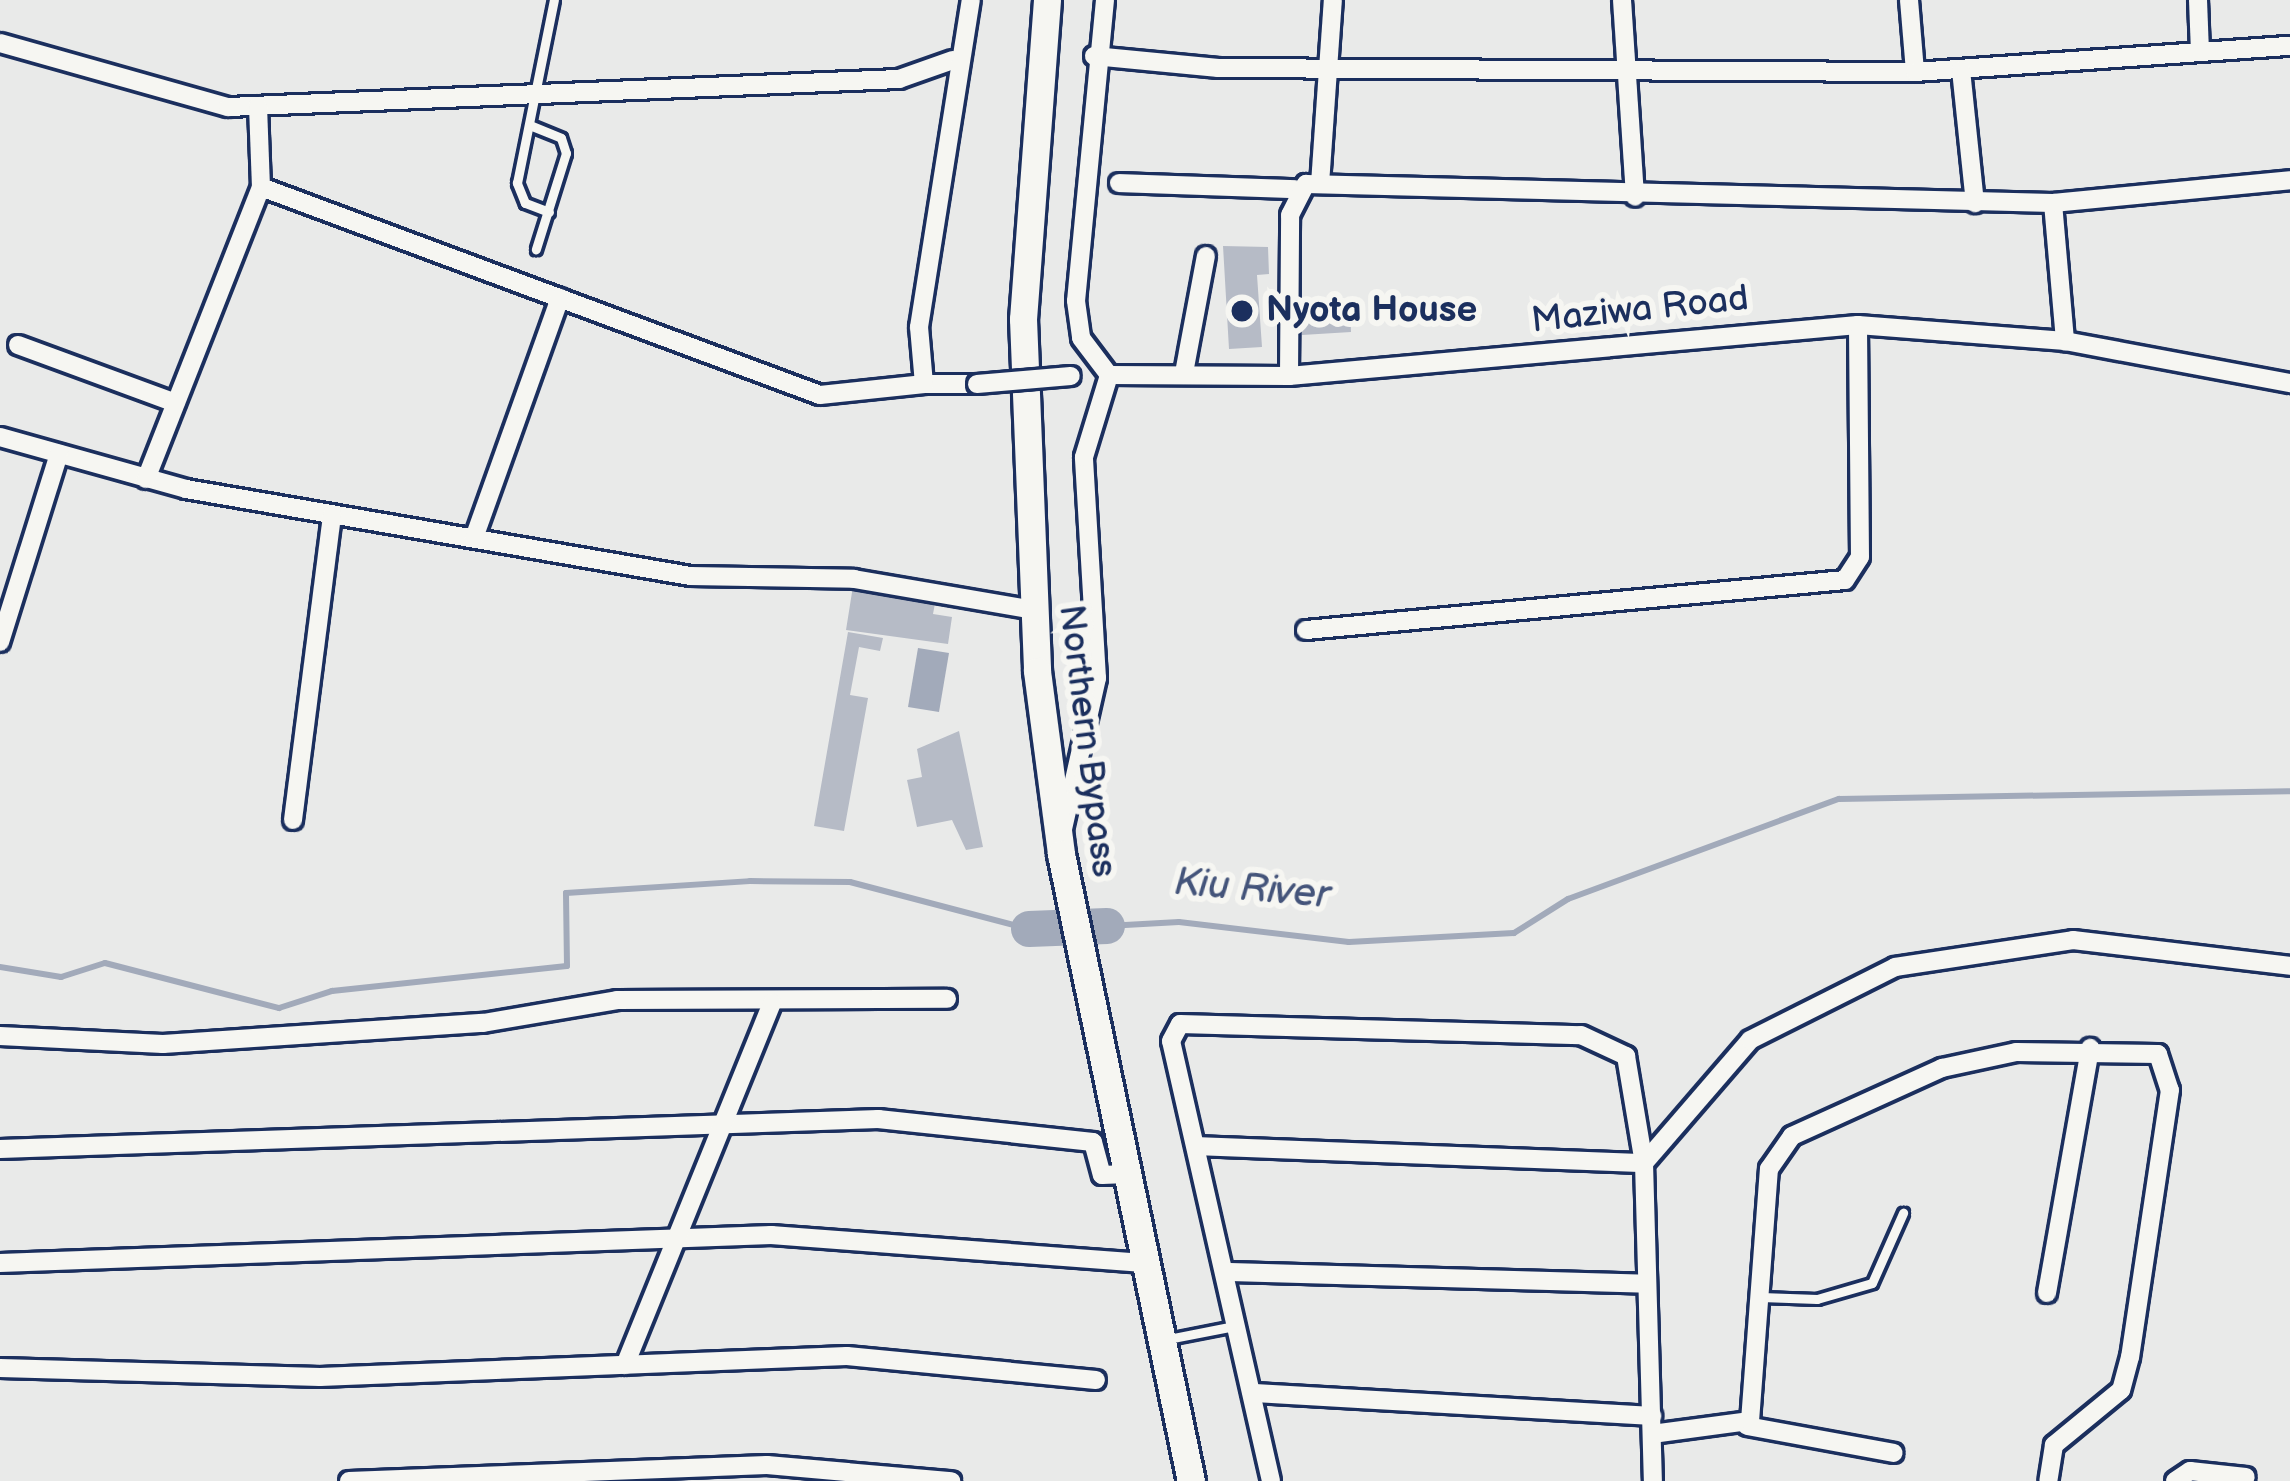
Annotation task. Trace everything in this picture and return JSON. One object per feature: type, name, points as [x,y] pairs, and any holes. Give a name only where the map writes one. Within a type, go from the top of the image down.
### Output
[{"type":"main road","name":"Northern Bypass","points":[[1047,0],[1023,320],[1033,610],[1060,843],[1190,1481]]},
{"type":"street","points":[[924,384],[919,327],[953,60],[971,0]]},
{"type":"street","points":[[1060,843],[1097,678],[1084,457],[1109,375],[1081,338],[1076,301],[1094,56],[1105,0]]},
{"type":"street","points":[[1319,184],[1333,0]]},
{"type":"street","points":[[1622,0],[1622,70],[1635,197]]},
{"type":"street","points":[[1909,0],[1915,72]]},
{"type":"street","points":[[2198,0],[2200,50]]},
{"type":"street","points":[[0,44],[203,103],[258,106],[899,80],[953,60]]},
{"type":"street","points":[[1094,56],[1328,68],[1915,72],[2290,46]]},
{"type":"street","points":[[1961,70],[1975,203]]},
{"type":"street","points":[[146,479],[261,187],[258,106]]},
{"type":"street","points":[[1119,184],[1295,189],[1319,184],[1635,197],[2053,203],[2290,180]]},
{"type":"street","name":"Maziwa Road","points":[[261,187],[820,394],[1071,376],[1289,376],[1858,325],[2065,341],[2290,383]]},
{"type":"street","points":[[1289,376],[1295,189]]},
{"type":"street","points":[[2053,203],[2065,341]]},
{"type":"street","points":[[1184,373],[1206,256]]},
{"type":"street","points":[[474,538],[560,298]]},
{"type":"street","points":[[1306,630],[1845,580],[1860,557],[1858,325]]},
{"type":"street","points":[[18,345],[176,403]]},
{"type":"street","points":[[0,437],[146,479],[689,576],[854,579],[1033,610]]},
{"type":"street","points":[[0,643],[59,454]]},
{"type":"street","points":[[293,820],[332,514]]},
{"type":"street","points":[[1643,1163],[1750,1040],[1895,967],[2073,940],[2290,966]]},
{"type":"street","points":[[0,1036],[142,1045],[484,1023],[617,1000],[947,999]]},
{"type":"street","points":[[625,1365],[668,1241],[772,1003]]},
{"type":"street","points":[[1271,1481],[1230,1272],[1171,1041],[1180,1024],[1581,1035],[1626,1056],[1643,1163],[1653,1481]]},
{"type":"street","points":[[2047,1293],[2090,1048]]},
{"type":"street","points":[[1747,1426],[1768,1169],[1792,1136],[1942,1069],[2090,1048],[2158,1054],[2170,1090],[2121,1390],[2054,1445],[2048,1481]]},
{"type":"street","points":[[0,1149],[719,1117],[878,1119],[1093,1142],[1102,1175],[1128,1174]]},
{"type":"street","points":[[1197,1146],[1643,1163]]},
{"type":"street","points":[[0,1263],[864,1239],[1148,1263]]},
{"type":"street","points":[[1230,1272],[1647,1284]]},
{"type":"street","points":[[0,1368],[320,1377],[847,1356],[1096,1380]]},
{"type":"street","points":[[1255,1393],[1652,1425],[1747,1426],[1894,1453]]},
{"type":"street","points":[[349,1481],[767,1466],[951,1481]]},
{"type":"street","points":[[2175,1481],[2190,1471],[2246,1477]]},
{"type":"lane","points":[[549,212],[517,194],[543,95],[554,0]]},
{"type":"lane","points":[[532,126],[561,138],[566,153],[536,249]]},
{"type":"lane","points":[[1758,1297],[1817,1299],[1872,1283],[1903,1213]]},
{"type":"lane","points":[[1163,1340],[1241,1325]]},
{"type":"water","points":[[918,648],[949,653],[939,712],[908,707]]},
{"type":"building","name":"Nyota House","points":[[1223,246],[1268,247],[1269,274],[1257,275],[1262,347],[1229,349]]},
{"type":"building","points":[[1350,303],[1351,332],[1302,335],[1301,305]]},
{"type":"building","points":[[853,586],[936,598],[933,614],[952,617],[948,644],[846,630]]},
{"type":"building","points":[[848,632],[883,638],[880,651],[859,647],[850,695],[868,698],[844,831],[814,826]]},
{"type":"building","points":[[959,731],[983,847],[966,850],[952,820],[917,827],[907,780],[922,777],[917,749]]},
{"type":"waterway","name":"Kiu River","points":[[1107,926],[1179,922],[1349,942],[1514,933],[1568,899],[1839,799],[2290,791]]},
{"type":"waterway","name":"Kiu River","points":[[0,967],[61,977],[105,963],[279,1008],[332,991],[567,966],[566,893],[750,881],[850,882],[1029,929]]},
{"type":"waterway","name":"Kiu River","points":[[1029,929],[1107,926]]},
{"type":"place","name":"Nyota House","points":[[1242,311]]}]
